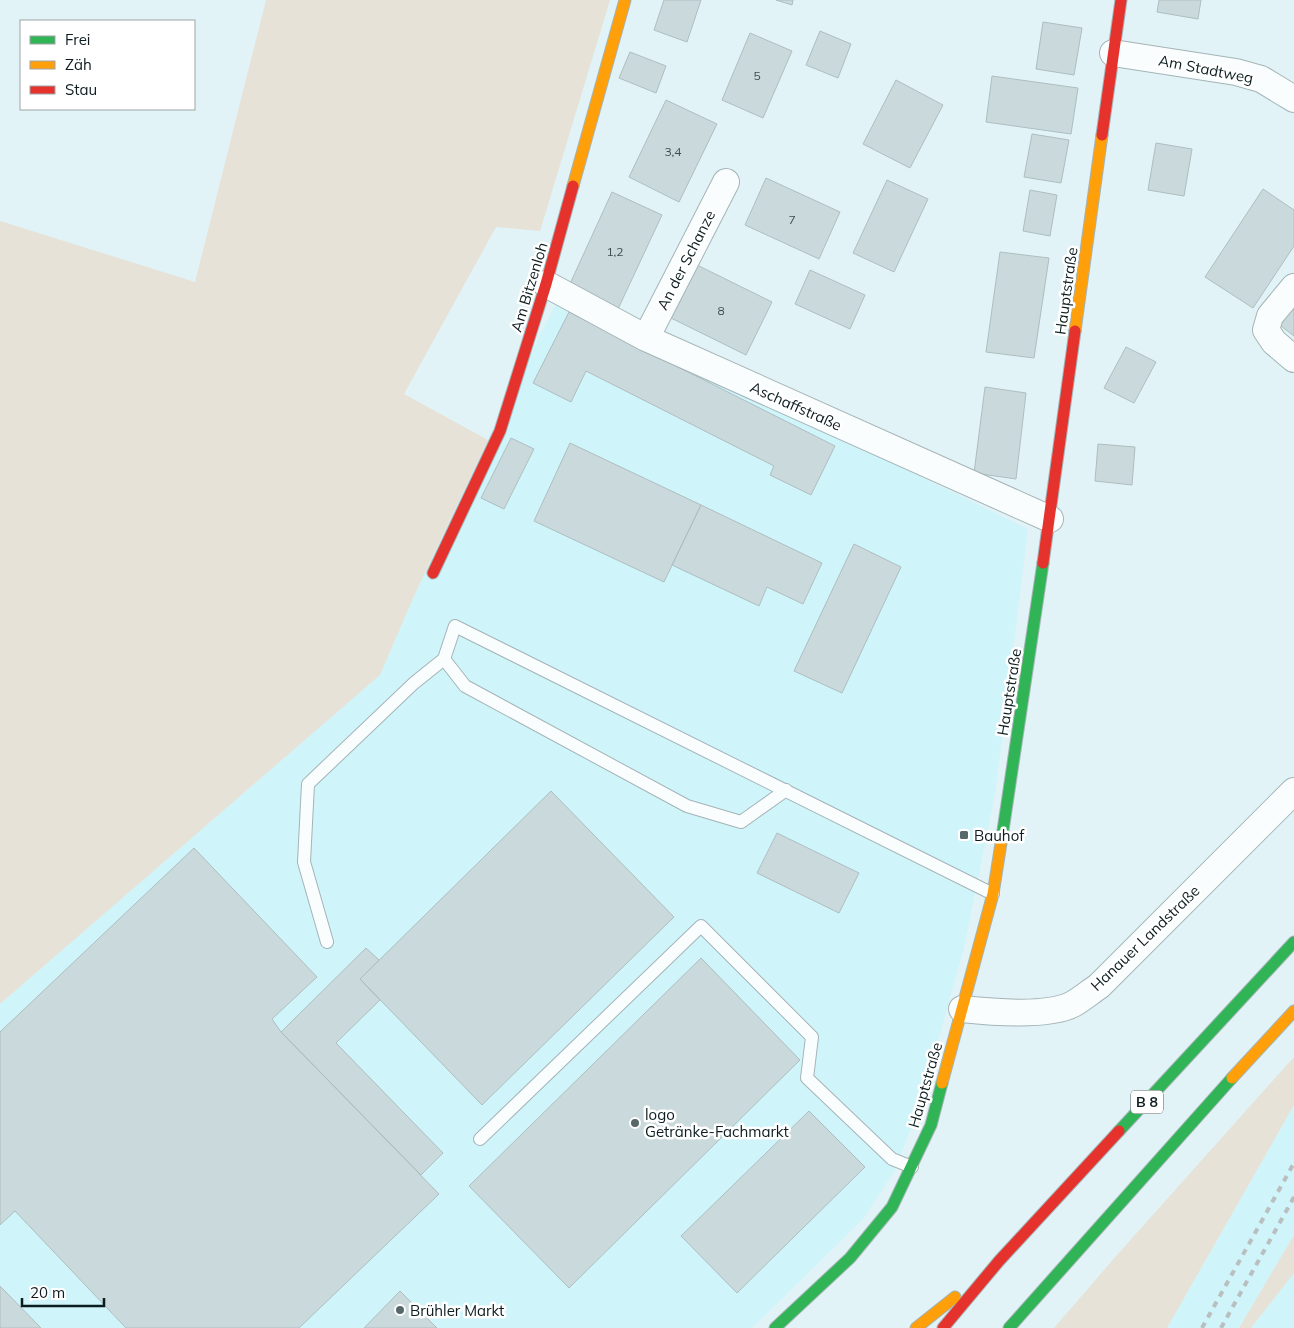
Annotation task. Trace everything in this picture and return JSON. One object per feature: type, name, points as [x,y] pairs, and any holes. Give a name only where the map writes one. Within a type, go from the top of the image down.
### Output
[{"type":"main road","name":"Am Bitzenloh","points":[[434,573],[500,431],[546,284],[625,0]]},
{"type":"main road","name":"Hauptstraße","points":[[775,1328],[850,1258],[892,1207],[931,1126],[993,894],[1050,519],[1121,0]]},
{"type":"main road","name":"B 8","points":[[944,1328],[1000,1261],[1294,942]]},
{"type":"main road","points":[[1010,1328],[1186,1128],[1294,1011]]},
{"type":"main road","points":[[916,1328],[1000,1261]]},
{"type":"street","name":"Am Stadtweg","points":[[1114,53],[1236,72],[1261,79],[1294,99]]},
{"type":"street","name":"An der Schanze","points":[[646,338],[726,182]]},
{"type":"street","name":"Aschaffstraße","points":[[546,284],[646,338],[1050,519]]},
{"type":"street","points":[[1294,287],[1270,316],[1266,330],[1274,342],[1294,359]]},
{"type":"street","name":"Hanauer Landstraße","points":[[962,1009],[989,1012],[1047,1011],[1072,1005],[1099,986],[1294,791]]},
{"type":"lane","points":[[327,942],[304,862],[308,784],[414,683],[444,659],[455,626],[993,894]]},
{"type":"lane","points":[[444,659],[464,686],[687,806],[741,822],[786,790]]},
{"type":"lane","points":[[480,1139],[701,926],[812,1037],[807,1078],[892,1159],[912,1167]]},
{"type":"shaded area","points":[[266,0],[610,0],[540,231],[496,227],[404,394],[488,440],[414,596],[380,675],[0,1004],[0,221],[195,282]]},
{"type":"shaded area","points":[[558,299],[1028,529],[995,794],[963,951],[921,1102],[895,1170],[863,1219],[752,1328],[0,1328],[0,1004],[380,675],[414,596]]},
{"type":"shaded area","points":[[1294,1057],[1294,1105],[1167,1328],[1054,1328],[1117,1255]]},
{"type":"shaded area","points":[[1294,1105],[1294,1235],[1239,1328],[1167,1328]]},
{"type":"shaded area","points":[[1294,1235],[1294,1273],[1251,1328],[1239,1328]]},
{"type":"shaded area","points":[[1294,1273],[1294,1328],[1251,1328]]},
{"type":"building","points":[[664,0],[701,0],[687,42],[654,30]]},
{"type":"building","points":[[776,0],[793,0],[792,5]]},
{"type":"building","points":[[1159,0],[1201,0],[1198,19],[1157,12]]},
{"type":"building","points":[[1043,22],[1082,28],[1074,75],[1036,69]]},
{"type":"building","points":[[820,31],[851,44],[838,78],[806,65]]},
{"type":"building","points":[[750,33],[792,51],[763,118],[722,100]]},
{"type":"building","points":[[630,52],[666,66],[656,93],[619,78]]},
{"type":"building","points":[[992,76],[1078,88],[1071,134],[986,122]]},
{"type":"building","points":[[896,80],[943,105],[910,168],[863,144]]},
{"type":"building","points":[[666,100],[717,124],[679,202],[629,177]]},
{"type":"building","points":[[1032,134],[1069,140],[1061,183],[1024,177]]},
{"type":"building","points":[[1156,143],[1192,149],[1184,196],[1148,190]]},
{"type":"building","points":[[766,178],[840,212],[819,259],[745,225]]},
{"type":"building","points":[[887,180],[928,199],[894,272],[853,253]]},
{"type":"building","points":[[1263,189],[1294,210],[1294,246],[1253,308],[1205,277]]},
{"type":"building","points":[[1030,190],[1057,195],[1050,236],[1023,231]]},
{"type":"building","points":[[612,192],[662,215],[618,309],[569,286]]},
{"type":"building","points":[[1000,252],[1049,258],[1034,358],[986,352]]},
{"type":"building","points":[[695,264],[772,302],[746,355],[669,317]]},
{"type":"building","points":[[810,270],[865,295],[850,329],[795,304]]},
{"type":"building","points":[[1294,302],[1294,336],[1277,323]]},
{"type":"building","points":[[569,312],[835,446],[811,495],[770,475],[774,466],[586,371],[571,402],[533,383]]},
{"type":"building","points":[[1126,347],[1156,362],[1134,403],[1104,388]]},
{"type":"building","points":[[985,387],[1026,393],[1016,479],[974,473]]},
{"type":"building","points":[[511,438],[534,449],[504,509],[481,498]]},
{"type":"building","points":[[570,443],[701,505],[664,582],[534,521]]},
{"type":"building","points":[[1098,444],[1135,447],[1132,485],[1095,481]]},
{"type":"building","points":[[701,505],[822,563],[803,604],[767,587],[759,606],[672,565]]},
{"type":"building","points":[[854,544],[901,567],[842,693],[794,671]]},
{"type":"building","points":[[551,791],[674,917],[482,1105],[360,979]]},
{"type":"building","points":[[777,833],[859,873],[839,913],[757,873]]},
{"type":"building","points":[[194,848],[317,977],[272,1019],[281,1032],[439,1194],[299,1328],[126,1328],[15,1211],[0,1225],[0,1032]]},
{"type":"building","points":[[366,948],[379,960],[360,979],[380,1000],[336,1043],[443,1153],[421,1175],[281,1032]]},
{"type":"building","name":"logo Getränke-Fachmarkt","points":[[701,958],[800,1060],[569,1288],[469,1186]]},
{"type":"building","points":[[809,1111],[865,1167],[737,1293],[681,1236]]},
{"type":"building","points":[[0,1286],[41,1328],[0,1328]]},
{"type":"building","name":"Brühler Markt","points":[[400,1291],[437,1328],[364,1328]]},
{"type":"railway","points":[[1202,1328],[1294,1163]]},
{"type":"railway","points":[[1221,1328],[1294,1197]]},
{"type":"traffic: fast","points":[[1002,837],[1043,563]]},
{"type":"traffic: fast","points":[[1119,1131],[1294,942]]},
{"type":"traffic: fast","points":[[1009,1328],[1232,1078]]},
{"type":"traffic: fast","points":[[775,1328],[850,1258],[892,1207],[931,1125],[942,1083]]},
{"type":"traffic: slow","points":[[573,186],[625,0]]},
{"type":"traffic: slow","points":[[1075,331],[1102,135]]},
{"type":"traffic: slow","points":[[942,1083],[993,894],[1002,837]]},
{"type":"traffic: slow","points":[[1232,1078],[1294,1011]]},
{"type":"traffic: slow","points":[[916,1328],[955,1297]]},
{"type":"traffic: jam","points":[[1102,135],[1121,0]]},
{"type":"traffic: jam","points":[[433,573],[500,431],[546,284],[573,186]]},
{"type":"traffic: jam","points":[[1043,563],[1075,331]]},
{"type":"traffic: jam","points":[[943,1328],[999,1261],[1119,1131]]},
{"type":"place","name":"Bauhof","points":[[964,835]]},
{"type":"place","name":"logo Getränke-Fachmarkt","points":[[635,1123]]},
{"type":"place","name":"Brühler Markt","points":[[400,1310]]}]
